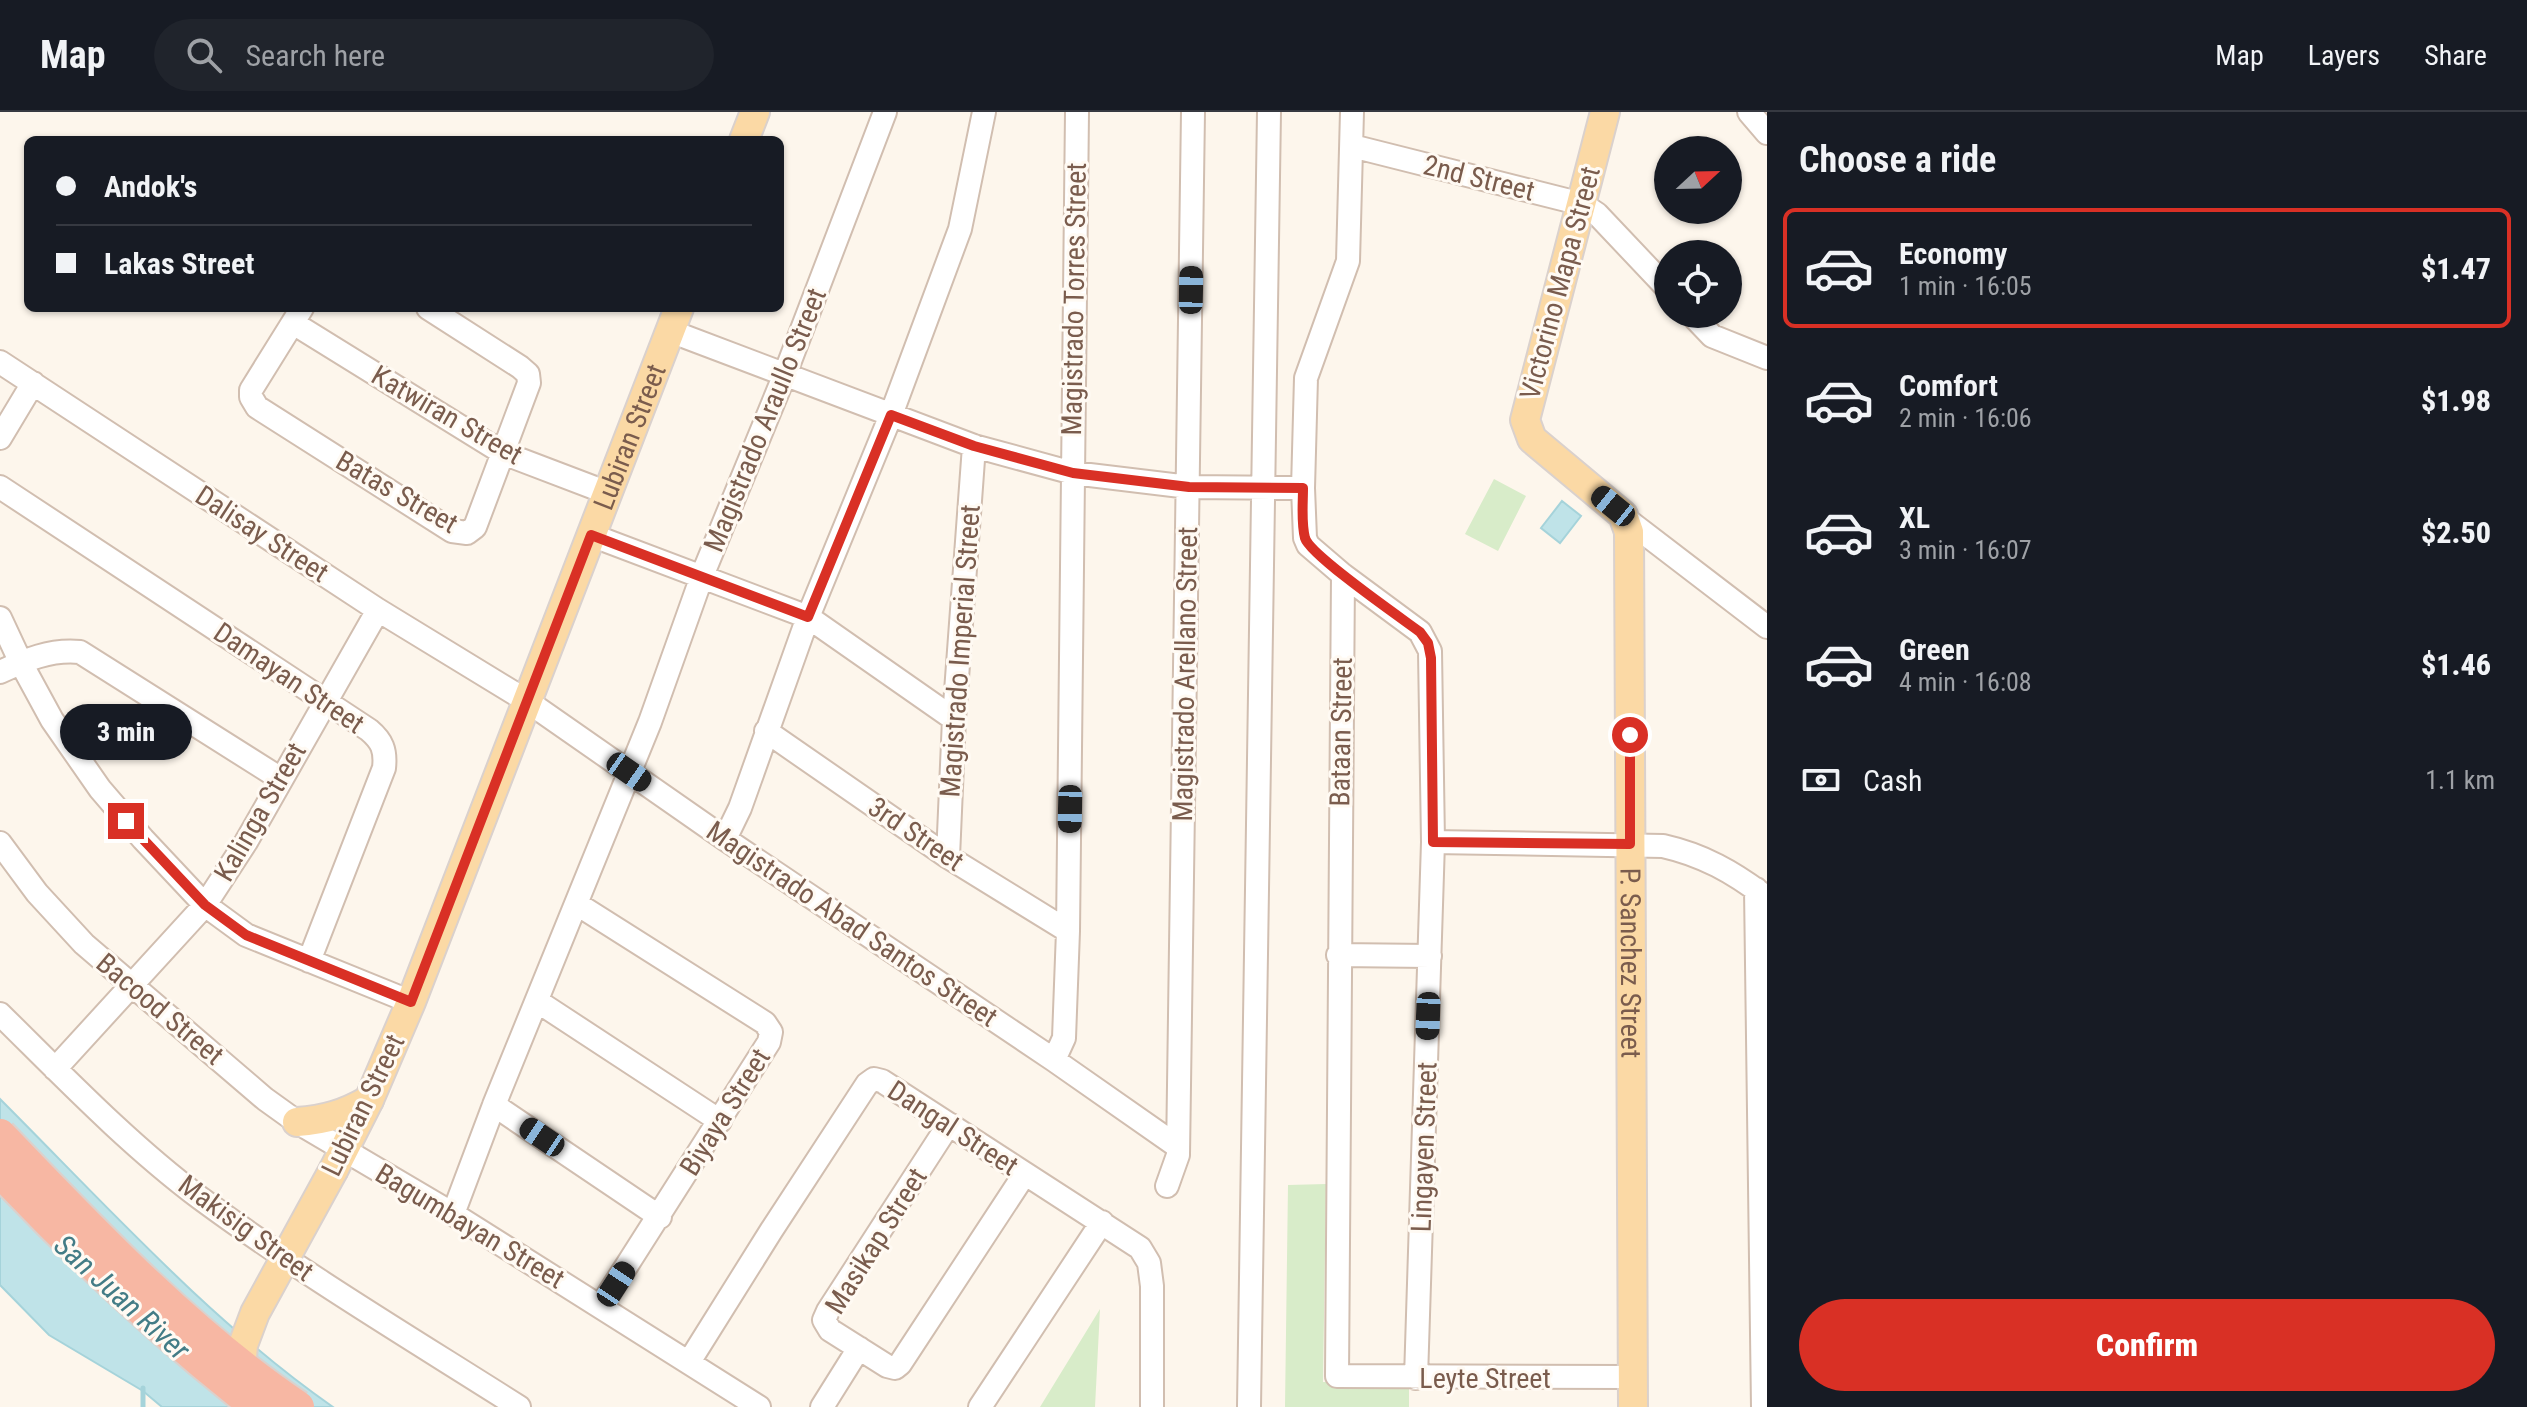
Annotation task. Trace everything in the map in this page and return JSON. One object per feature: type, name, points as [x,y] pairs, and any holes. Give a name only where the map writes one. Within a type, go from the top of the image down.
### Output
[{"type":"highway","points":[[0,1135],[125,1262],[207,1336],[298,1407]]},
{"type":"highway","points":[[0,1171],[108,1280],[190,1354],[257,1407]]},
{"type":"main road","points":[[746,136],[755,112]]},
{"type":"main road","name":"Victorino Mapa Street","points":[[1605,112],[1525,420],[1532,439],[1626,519]]},
{"type":"main road","name":"Lubiran Street","points":[[242,1407],[241,1358],[248,1329],[369,1100],[411,1002],[675,320]]},
{"type":"main road","name":"P. Sanchez Street","points":[[1626,519],[1629,532],[1633,1407]]},
{"type":"main road","points":[[297,1122],[323,1120],[347,1113],[369,1100]]},
{"type":"street","name":"Magistrado Araullo Street","points":[[629,772],[702,576],[785,374],[885,112]]},
{"type":"street","points":[[725,839],[740,808],[808,617],[891,415],[960,229],[984,112]]},
{"type":"street","name":"Magistrado Torres Street","points":[[1054,1060],[1064,1038],[1068,931],[1077,112]]},
{"type":"street","name":"Magistrado Arellano Street","points":[[1167,1186],[1176,1164],[1177,1146],[1193,112]]},
{"type":"street","points":[[1249,1407],[1269,112]]},
{"type":"street","points":[[1343,575],[1308,545],[1304,530],[1303,488],[1306,378],[1348,261],[1352,112]]},
{"type":"street","points":[[1749,112],[1767,133]]},
{"type":"street","name":"2nd Street","points":[[1352,146],[1582,204],[1597,214],[1654,274]]},
{"type":"street","name":"Batas Street","points":[[297,316],[251,390],[257,407],[452,531],[467,533],[475,527],[529,383],[528,374],[434,312]]},
{"type":"street","name":"Katwiran Street","points":[[297,316],[503,453],[608,493]]},
{"type":"street","points":[[675,320],[785,374],[891,415],[974,446],[1073,473],[1189,487],[1303,488]]},
{"type":"street","points":[[1704,328],[1712,336],[1767,358]]},
{"type":"street","name":"Dalisay Street","points":[[0,362],[378,610],[527,701]]},
{"type":"street","points":[[0,438],[33,383]]},
{"type":"street","name":"Magistrado Imperial Street","points":[[948,857],[954,719],[974,446]]},
{"type":"street","name":"Damayan Street","points":[[0,487],[380,740],[385,758],[380,780],[309,961]]},
{"type":"street","name":"Victorino Mapa Street","points":[[1626,519],[1767,627]]},
{"type":"street","points":[[591,535],[808,617],[954,719]]},
{"type":"street","name":"Lingayen Street","points":[[1343,575],[1420,632],[1428,643],[1431,658],[1433,842],[1416,1378]]},
{"type":"street","name":"Bataan Street","points":[[1337,1376],[1343,575]]},
{"type":"street","name":"Kalinga Street","points":[[55,1069],[205,905],[246,842],[378,610]]},
{"type":"street","points":[[0,618],[52,720],[100,789],[205,905],[246,935],[411,1002]]},
{"type":"street","points":[[0,672],[43,654],[64,650],[80,652],[281,779]]},
{"type":"street","name":"Magistrado Abad Santos Street","points":[[527,701],[1177,1146]]},
{"type":"street","name":"3rd Street","points":[[766,731],[948,857],[1068,931]]},
{"type":"street","points":[[453,1214],[629,772]]},
{"type":"street","points":[[1433,842],[1663,846],[1691,852],[1713,862],[1762,894],[1763,1407]]},
{"type":"street","name":"Bacood Street","points":[[0,843],[37,893],[84,944],[338,1159]]},
{"type":"street","name":"Biyaya Street","points":[[577,904],[765,1023],[771,1032],[769,1042],[720,1121],[601,1306]]},
{"type":"street","points":[[1338,955],[1430,956]]},
{"type":"street","points":[[537,1001],[720,1121]]},
{"type":"street","name":"Makisig Street","points":[[0,1014],[129,1138],[199,1197],[312,1277],[519,1407]]},
{"type":"street","name":"Dangal Street","points":[[689,1362],[867,1084],[874,1079],[882,1081],[1140,1248],[1149,1263],[1152,1286],[1152,1407]]},
{"type":"street","points":[[494,1105],[660,1217]]},
{"type":"street","name":"Masikap Street","points":[[949,1124],[824,1320],[830,1330],[895,1368],[1024,1175]]},
{"type":"street","name":"Bagumbayan Street","points":[[338,1159],[453,1214],[759,1407]]},
{"type":"street","points":[[980,1407],[1102,1222]]},
{"type":"street","name":"Masikap Street","points":[[822,1407],[859,1348]]},
{"type":"street","name":"Leyte Street","points":[[1337,1376],[1632,1377]]},
{"type":"green space","points":[[1494,479],[1526,496],[1498,551],[1465,534]]},
{"type":"green space","points":[[1326,1184],[1323,1382],[1409,1382],[1409,1407],[1285,1407],[1288,1185]]},
{"type":"green space","points":[[1100,1309],[1095,1407],[1040,1407]]},
{"type":"water","points":[[1562,501],[1581,516],[1560,543],[1541,528]]},
{"type":"water","name":"San Juan River","points":[[0,1099],[202,1300],[288,1374],[333,1407],[162,1407],[143,1391],[49,1335],[0,1285]]},
{"type":"waterway","points":[[143,1388],[143,1407]]},
{"type":"route","points":[[126,821],[205,905],[246,935],[411,1002],[591,535],[808,617],[891,415],[974,446],[1073,473],[1189,487],[1303,488],[1304,530],[1308,545],[1420,632],[1428,643],[1431,658],[1433,842],[1630,844],[1630,735]]}]
